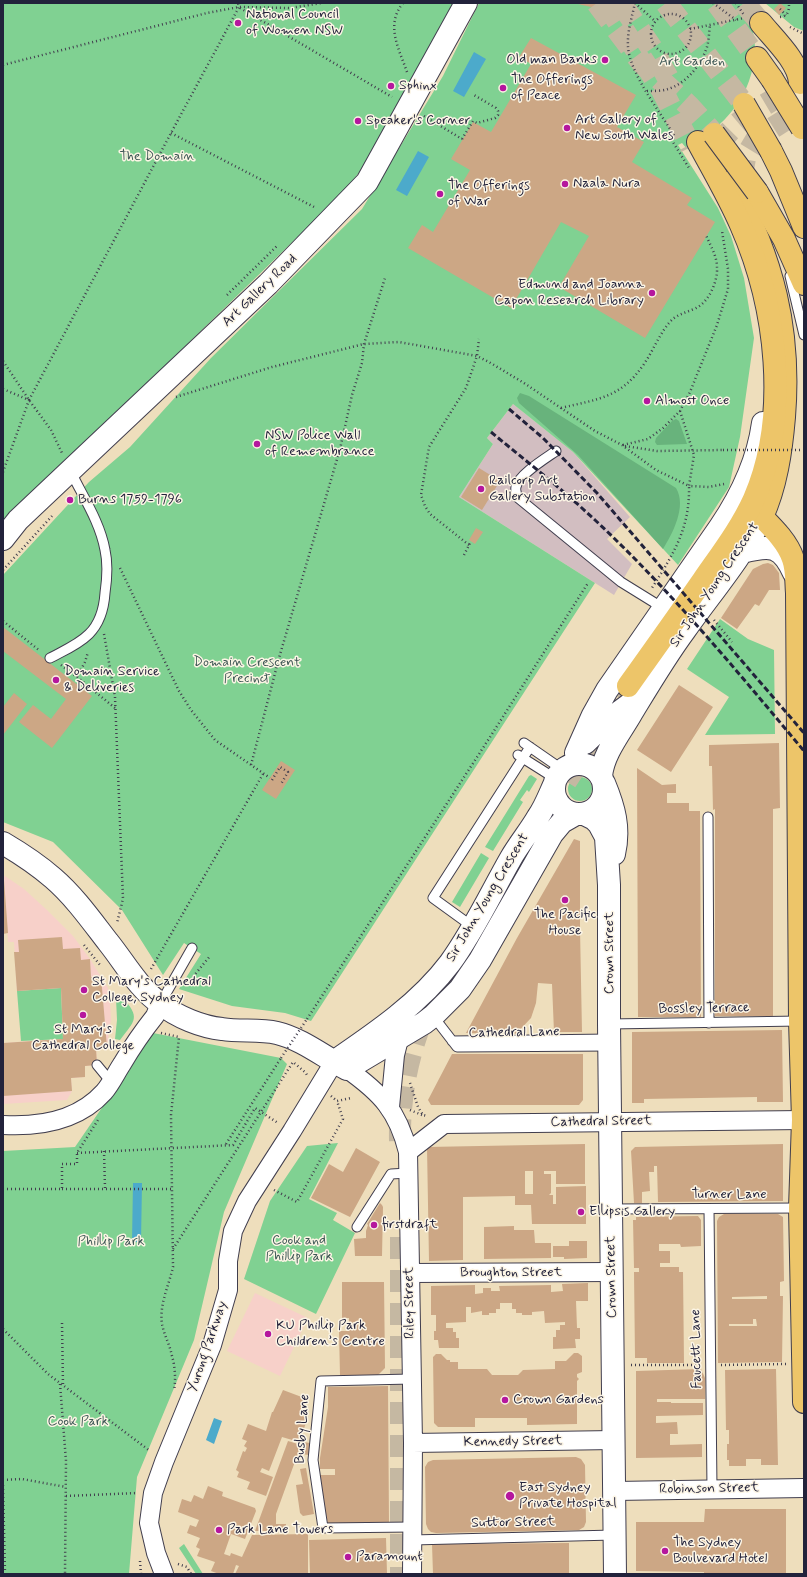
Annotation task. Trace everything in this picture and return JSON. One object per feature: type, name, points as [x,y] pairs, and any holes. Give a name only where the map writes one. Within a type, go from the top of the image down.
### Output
[{"type":"main road","points":[[761,19],[795,64],[799,74],[800,87]]},
{"type":"main road","points":[[757,58],[772,79],[803,130]]},
{"type":"main road","points":[[743,102],[771,151],[804,227]]},
{"type":"main road","points":[[705,145],[748,194],[772,216],[796,263],[804,284]]},
{"type":"main road","points":[[636,690],[736,531],[758,487],[770,445],[774,410],[774,368],[771,330],[762,288],[755,260],[742,226],[705,145]]},
{"type":"main road","name":"Sir John Young Crescent","points":[[748,194],[775,286],[781,316],[786,377],[783,432],[778,469],[762,518]]},
{"type":"main road","points":[[762,518],[779,535],[790,551],[794,560],[798,612],[800,1022],[804,1120],[800,1208],[804,1402]]},
{"type":"street","name":"Art Gallery Road","points":[[3,539],[67,464],[268,284],[367,182],[466,3]]},
{"type":"street","name":"Sir John Young Crescent","points":[[340,1065],[422,993],[450,963],[473,927],[511,858],[542,811],[598,705],[723,522],[744,486],[760,443],[766,388],[765,350],[760,317],[747,266],[726,213],[705,145]]},
{"type":"street","name":"Sir John Young Crescent","points":[[602,779],[602,768],[608,752],[636,690],[684,630],[742,552],[762,518]]},
{"type":"street","points":[[742,552],[762,548],[777,550],[784,556],[796,577]]},
{"type":"street","points":[[563,771],[573,764],[592,767],[602,779],[605,788],[601,802],[597,807],[580,814],[565,810],[557,801],[554,790],[563,771],[590,738],[611,718],[636,690]]},
{"type":"street","name":"Crown Street","points":[[602,779],[613,804],[617,826],[617,841],[610,885]]},
{"type":"street","name":"Sir John Young Crescent","points":[[340,1065],[399,1039],[433,1016],[460,990],[558,827],[567,818],[580,814]]},
{"type":"street","name":"Crown Street","points":[[580,814],[594,819],[599,824],[606,837],[610,885],[610,1121],[615,1574]]},
{"type":"street","points":[[3,842],[28,858],[53,878],[80,905],[128,970],[144,989],[160,1004],[180,1016],[203,1025],[221,1029],[264,1031],[297,1040],[340,1065]]},
{"type":"street","points":[[473,927],[485,922],[508,890],[533,868]]},
{"type":"street","points":[[3,1125],[37,1125],[53,1122],[68,1117],[87,1107],[104,1092],[155,1016],[160,1004]]},
{"type":"street","points":[[390,1107],[395,1055],[399,1039]]},
{"type":"street","name":"Riley Street","points":[[340,1065],[369,1086],[390,1107],[400,1128],[408,1152],[413,1443],[412,1574]]},
{"type":"street","name":"Yurong Parkway","points":[[164,1574],[151,1535],[149,1523],[150,1510],[164,1462],[212,1345],[228,1290],[228,1261],[233,1231],[247,1201],[259,1182],[340,1065]]},
{"type":"street","name":"Cathedral Street","points":[[444,1124],[804,1120]]},
{"type":"street","points":[[408,1152],[444,1124]]},
{"type":"street","name":"Broughton Street","points":[[410,1273],[612,1272]]},
{"type":"street","name":"Kennedy Street","points":[[413,1443],[614,1440]]},
{"type":"street","name":"Robinson Street","points":[[614,1490],[804,1488]]},
{"type":"lane","points":[[772,216],[788,267],[804,335]]},
{"type":"lane","points":[[556,451],[534,467],[519,481],[516,488],[517,497],[621,582],[663,608]]},
{"type":"lane","points":[[50,658],[73,646],[89,634],[98,621],[104,605],[106,585],[105,550],[93,513],[67,464]]},
{"type":"lane","points":[[473,927],[432,898],[527,745],[563,771]]},
{"type":"lane","points":[[520,757],[563,771]]},
{"type":"lane","points":[[708,817],[709,1023]]},
{"type":"lane","points":[[160,1004],[192,948]]},
{"type":"lane","name":"Cathedral Lane","points":[[433,1016],[452,1041]]},
{"type":"lane","name":"Bossley Terrace","points":[[452,1041],[610,1036],[709,1023],[800,1022]]},
{"type":"lane","points":[[97,1065],[111,1082]]},
{"type":"lane","points":[[357,1227],[391,1174],[408,1173]]},
{"type":"lane","name":"Faucett Lane","points":[[709,1208],[712,1489]]},
{"type":"lane","name":"Turner Lane","points":[[611,1209],[800,1208]]},
{"type":"lane","name":"Busby Lane","points":[[412,1379],[321,1381],[313,1460],[323,1528],[412,1533]]},
{"type":"lane","name":"Suttor Street","points":[[412,1533],[615,1535]]},
{"type":"path","points":[[3,472],[29,400],[239,7],[238,3]]},
{"type":"path","points":[[3,65],[189,17],[239,7],[290,8],[322,3]]},
{"type":"path","points":[[403,3],[396,14],[393,30],[396,43],[407,72]]},
{"type":"path","points":[[655,21],[635,3],[629,29],[628,47],[636,75],[675,137],[671,139],[705,145]]},
{"type":"path","points":[[713,3],[736,20]]},
{"type":"path","points":[[736,3],[740,7]]},
{"type":"path","points":[[690,29],[736,20],[782,17],[788,12],[789,3]]},
{"type":"path","points":[[239,7],[394,98]]},
{"type":"path","points":[[780,9],[786,15]]},
{"type":"path","points":[[669,14],[676,14],[682,17],[687,22],[690,29],[691,37],[688,44],[678,52],[671,54],[661,51],[652,41],[652,27],[655,21],[662,16],[669,14]]},
{"type":"path","points":[[786,24],[804,34]]},
{"type":"path","points":[[647,91],[667,89],[677,86],[690,76],[707,46],[710,25]]},
{"type":"path","points":[[632,77],[636,75]]},
{"type":"path","points":[[421,114],[462,139],[473,121],[477,123],[495,118],[498,115],[496,108],[474,95]]},
{"type":"path","points":[[171,133],[315,208]]},
{"type":"path","points":[[310,213],[320,203]]},
{"type":"path","points":[[622,446],[648,440],[680,411],[690,392],[715,332],[728,289],[728,269],[721,226]]},
{"type":"path","points":[[561,408],[608,397],[628,384],[644,365],[669,323],[680,314],[697,308],[705,301],[715,280],[717,267],[706,235]]},
{"type":"path","points":[[226,296],[282,241]]},
{"type":"path","points":[[250,765],[279,658],[340,449],[352,395],[362,363],[364,344],[385,278]]},
{"type":"path","points":[[469,545],[430,514],[421,495],[428,447],[466,388],[477,356],[479,339]]},
{"type":"path","points":[[175,397],[272,367],[364,344],[399,342],[477,356],[524,383],[595,431],[622,446],[656,470],[689,486],[709,487],[722,485]]},
{"type":"path","points":[[3,361],[51,430],[67,464]]},
{"type":"path","points":[[3,389],[29,400]]},
{"type":"path","points":[[652,588],[672,556],[686,522],[690,502],[689,486],[694,455],[680,411]]},
{"type":"path","points":[[622,446],[657,451],[804,450]]},
{"type":"path","points":[[3,570],[53,515]]},
{"type":"path","points":[[464,555],[471,541]]},
{"type":"path","points":[[105,550],[113,553],[179,691],[191,710],[216,740],[263,774],[271,779],[280,767],[288,772],[281,784]]},
{"type":"path","points":[[226,1144],[588,583]]},
{"type":"path","points":[[712,618],[732,642]]},
{"type":"path","points":[[98,621],[102,626],[105,635],[115,697],[123,899],[116,924]]},
{"type":"path","points":[[77,677],[85,662],[89,648],[89,634]]},
{"type":"path","points":[[150,970],[263,774]]},
{"type":"path","points":[[84,945],[91,954]]},
{"type":"path","points":[[187,984],[210,956]]},
{"type":"path","points":[[154,1032],[179,1037],[171,1115],[173,1267],[164,1298],[162,1323],[173,1357],[174,1391]]},
{"type":"path","points":[[173,1249],[293,1062],[306,1073],[308,1081]]},
{"type":"path","points":[[409,1080],[418,1107],[423,1115]]},
{"type":"path","points":[[259,1182],[297,1202],[343,1119],[337,1101],[326,1092]]},
{"type":"path","points":[[337,1101],[351,1098]]},
{"type":"path","points":[[77,1153],[233,1144],[256,1108],[277,1122]]},
{"type":"path","points":[[412,1111],[444,1124]]},
{"type":"path","points":[[104,1151],[105,1188]]},
{"type":"path","points":[[3,1189],[34,1188]]},
{"type":"path","points":[[62,1189],[173,1189]]},
{"type":"path","points":[[62,1323],[63,1386]]},
{"type":"path","points":[[3,1329],[60,1384],[164,1462]]},
{"type":"path","points":[[60,1384],[66,1461],[65,1574]]},
{"type":"path","points":[[3,1480],[22,1479],[66,1487]]},
{"type":"path","points":[[3,1485],[5,1574]]},
{"type":"path","points":[[66,1496],[136,1493]]},
{"type":"path","points":[[187,1567],[191,1574]]},
{"type":"shaded area","points":[[513,404],[573,452],[630,517],[607,539],[632,564],[614,595],[459,497],[493,444],[487,438]]},
{"type":"shaded area","name":"St Mary's Cathedral College, Sydney","points":[[5,876],[24,889],[73,936],[90,959],[108,988],[111,1019],[107,1047],[96,1048],[97,1065],[85,1066],[85,1077],[71,1078],[72,1091],[67,1100],[3,1104],[3,1043],[63,1039],[61,989],[17,991],[14,942],[8,942]]},
{"type":"shaded area","name":"KU Phillip Park Children’s Centre","points":[[255,1293],[308,1318],[280,1376],[227,1351]]},
{"type":"green space","name":"The Domain","points":[[3,3],[453,3],[426,59],[367,162],[345,191],[36,491],[3,525]]},
{"type":"green space","name":"Domain Crescent Precinct","points":[[479,3],[751,3],[751,17],[755,49],[749,82],[743,95],[725,119],[701,140],[687,149],[682,143],[678,145],[718,208],[731,236],[744,278],[754,338],[740,437],[729,487],[678,565],[573,452],[513,404],[487,438],[493,444],[459,497],[595,583],[311,1021],[285,1013],[232,1006],[179,989],[201,954],[184,943],[163,975],[122,910],[53,842],[3,822],[3,575],[89,482],[130,447],[211,358],[362,209],[443,76]]},
{"type":"green space","points":[[765,3],[804,3],[804,31],[794,27]]},
{"type":"green space","points":[[520,393],[529,396],[676,488],[679,495],[679,511],[671,535],[663,549],[578,455],[519,403],[517,398]]},
{"type":"green space","points":[[676,419],[679,421],[687,444],[657,445],[655,442],[656,438],[672,421]]},
{"type":"green space","points":[[720,619],[748,639],[774,650],[775,734],[705,735],[729,697],[687,669]]},
{"type":"green space","points":[[531,775],[537,779],[529,792],[527,790],[520,800],[523,802],[493,851],[485,847],[529,776]]},
{"type":"green space","points":[[580,777],[588,781],[592,789],[588,797],[580,801],[572,797],[568,789],[572,781]]},
{"type":"green space","points":[[481,853],[489,858],[460,907],[452,902]]},
{"type":"green space","points":[[61,988],[63,1039],[21,1041],[17,991]]},
{"type":"green space","points":[[122,997],[132,1010],[134,1019],[120,1040],[115,1039],[117,1020],[116,998]]},
{"type":"green space","name":"Phillip Park","points":[[153,1033],[281,1058],[287,1064],[224,1212],[194,1340],[137,1477],[129,1574],[3,1574],[3,1151],[75,1147]]},
{"type":"green space","name":"Cook and Phillip Park","points":[[338,1143],[309,1199],[337,1213],[333,1220],[355,1233],[316,1314],[244,1279],[270,1201],[307,1146]]},
{"type":"green space","points":[[184,1544],[203,1574],[196,1574],[179,1548]]},
{"type":"water","points":[[474,52],[486,59],[464,97],[453,91]]},
{"type":"water","points":[[418,151],[429,157],[407,196],[396,190]]},
{"type":"water","points":[[133,1183],[142,1183],[141,1242],[132,1242]]},
{"type":"water","points":[[214,1418],[222,1421],[214,1444],[206,1440]]},
{"type":"building","points":[[574,3],[631,3],[628,16]]},
{"type":"building","points":[[780,3],[786,8],[779,15],[774,9]]},
{"type":"building","name":"Naala Nura","points":[[531,38],[636,95],[617,127],[644,142],[632,162],[692,198],[687,205],[715,222],[645,338],[559,287],[589,236],[561,222],[511,308],[408,248],[422,225],[433,232],[470,170],[451,159],[473,122],[491,132],[531,64],[519,57]]},
{"type":"building","name":"Railcorp Art Gallery Substation","points":[[479,468],[500,481],[482,510],[461,497]]},
{"type":"building","points":[[476,528],[483,532],[475,544],[469,540]]},
{"type":"building","points":[[768,563],[773,565],[779,573],[780,590],[769,590],[759,606],[755,604],[737,629],[721,618],[753,569]]},
{"type":"building","name":"Domain Service & Deliveries","points":[[3,627],[92,696],[52,748],[19,722],[33,705],[51,719],[66,699],[3,651]]},
{"type":"building","points":[[679,685],[713,707],[671,772],[637,750]]},
{"type":"building","points":[[14,693],[27,704],[3,735],[3,707]]},
{"type":"building","points":[[779,743],[780,808],[773,809],[773,1016],[715,1016],[715,809],[713,810],[712,766],[709,766],[709,745]]},
{"type":"building","points":[[281,761],[295,770],[276,799],[262,790]]},
{"type":"building","points":[[637,768],[662,785],[676,784],[676,793],[667,793],[667,803],[689,803],[689,811],[700,811],[701,1017],[638,1017]]},
{"type":"building","points":[[574,839],[580,841],[582,1032],[554,1032],[552,984],[538,983],[536,1003],[531,1018],[516,1034],[466,1033],[517,938]]},
{"type":"building","points":[[3,880],[8,933],[3,934]]},
{"type":"building","name":"St Mary's Cathedral College, Sydney","points":[[62,937],[63,949],[80,948],[81,960],[90,959],[91,977],[101,976],[107,1047],[96,1048],[97,1065],[85,1066],[85,1077],[71,1078],[72,1091],[3,1096],[3,1043],[63,1039],[61,988],[17,991],[14,952],[19,952],[18,940]]},
{"type":"building","points":[[782,1030],[783,1102],[757,1102],[757,1097],[644,1099],[644,1103],[632,1103],[632,1032]]},
{"type":"building","points":[[452,1054],[583,1054],[583,1100],[579,1105],[431,1105],[428,1100]]},
{"type":"building","points":[[585,1144],[585,1184],[556,1184],[556,1171],[544,1171],[544,1174],[551,1174],[551,1193],[549,1195],[553,1195],[553,1204],[556,1204],[556,1187],[586,1186],[586,1224],[532,1224],[531,1205],[515,1205],[515,1196],[463,1197],[463,1260],[429,1261],[427,1147]],"holes":[[[525,1171],[533,1171],[533,1194],[525,1194]]]},
{"type":"building","points":[[783,1144],[783,1201],[658,1202],[657,1166],[654,1166],[654,1172],[649,1172],[650,1191],[642,1192],[642,1203],[634,1203],[631,1151],[635,1147]]},
{"type":"building","points":[[356,1148],[380,1162],[350,1217],[311,1198],[329,1164],[343,1172]]},
{"type":"building","points":[[380,1203],[383,1207],[382,1256],[355,1256],[354,1239],[366,1238],[367,1224]]},
{"type":"building","points":[[724,1214],[778,1214],[783,1217],[784,1281],[780,1282],[780,1296],[783,1296],[782,1362],[718,1363],[717,1221],[719,1217]],"holes":[[[767,1296],[767,1299],[732,1299],[732,1297]],[[753,1319],[756,1319],[757,1326],[729,1326],[729,1324],[753,1324]]]},
{"type":"building","points":[[698,1216],[701,1220],[701,1246],[681,1247],[680,1244],[659,1244],[659,1251],[670,1251],[670,1263],[660,1263],[660,1267],[679,1267],[679,1272],[683,1272],[684,1363],[647,1363],[647,1358],[635,1358],[634,1272],[639,1272],[639,1268],[634,1268],[633,1220],[636,1220],[636,1217]]},
{"type":"building","points":[[514,1226],[514,1230],[534,1230],[535,1243],[551,1243],[551,1258],[484,1259],[484,1227]]},
{"type":"building","points":[[569,1241],[587,1241],[587,1258],[564,1259],[564,1257],[553,1257],[553,1246],[569,1246]]},
{"type":"building","points":[[342,1282],[384,1282],[385,1368],[378,1375],[340,1375],[339,1331],[349,1331],[349,1318],[342,1318]]},
{"type":"building","points":[[588,1283],[588,1301],[576,1301],[577,1328],[580,1328],[580,1339],[575,1339],[576,1348],[553,1349],[553,1337],[556,1337],[556,1330],[560,1330],[560,1325],[565,1325],[565,1322],[545,1323],[544,1311],[532,1312],[532,1315],[522,1315],[522,1313],[516,1313],[516,1309],[512,1309],[512,1303],[500,1303],[500,1309],[496,1309],[496,1313],[489,1313],[489,1315],[482,1315],[482,1311],[471,1313],[471,1307],[466,1307],[466,1322],[446,1323],[446,1328],[453,1328],[453,1332],[456,1332],[456,1338],[459,1338],[459,1348],[439,1348],[438,1340],[434,1340],[434,1331],[436,1331],[436,1315],[431,1315],[431,1286],[475,1285],[475,1294],[483,1293],[483,1288],[491,1288],[491,1291],[500,1291],[499,1286],[551,1285],[551,1292],[563,1291],[562,1284]]},
{"type":"building","name":"Crown Gardens","points":[[574,1353],[578,1353],[582,1356],[582,1372],[577,1374],[579,1379],[577,1381],[577,1424],[527,1425],[527,1418],[475,1418],[475,1427],[438,1427],[434,1423],[433,1357],[436,1354],[441,1354],[447,1360],[450,1360],[450,1362],[458,1362],[458,1369],[487,1369],[492,1375],[518,1375],[523,1370],[555,1369],[555,1361],[566,1361]]},
{"type":"building","points":[[701,1369],[705,1378],[705,1399],[657,1399],[657,1402],[703,1403],[703,1415],[656,1416],[656,1423],[677,1422],[678,1434],[670,1434],[670,1445],[702,1444],[702,1457],[636,1458],[636,1371]]},
{"type":"building","points":[[776,1369],[778,1465],[761,1465],[761,1459],[746,1459],[746,1466],[729,1466],[729,1460],[727,1460],[729,1430],[726,1430],[725,1370]]},
{"type":"building","points":[[388,1386],[389,1524],[328,1524],[318,1475],[335,1475],[335,1469],[320,1469],[320,1458],[328,1407],[328,1387]]},
{"type":"building","points":[[283,1390],[307,1399],[302,1416],[307,1418],[299,1442],[282,1437],[269,1471],[262,1468],[260,1472],[273,1477],[266,1496],[247,1489],[250,1482],[237,1477],[239,1472],[236,1470],[243,1451],[245,1452],[247,1448],[244,1446],[247,1441],[242,1439],[248,1424],[266,1431],[272,1412]]},
{"type":"building","points":[[288,1441],[301,1445],[276,1514],[276,1524],[286,1524],[286,1531],[255,1531]]},
{"type":"building","points":[[303,1442],[310,1443],[309,1455],[301,1454]]},
{"type":"building","name":"East Sydney Private Hospital","points":[[576,1457],[581,1459],[585,1465],[586,1522],[584,1527],[579,1530],[436,1533],[431,1532],[428,1529],[426,1524],[425,1467],[428,1462],[433,1460]]},
{"type":"building","points":[[306,1468],[314,1514],[303,1516],[300,1513],[296,1485],[303,1484],[300,1469]]},
{"type":"building","points":[[208,1486],[223,1492],[222,1496],[255,1508],[256,1511],[245,1539],[231,1534],[224,1554],[230,1556],[231,1553],[242,1557],[252,1535],[308,1534],[308,1574],[235,1574],[239,1566],[236,1565],[233,1574],[219,1574],[211,1571],[215,1562],[197,1556],[200,1549],[196,1547],[200,1538],[187,1533],[190,1525],[196,1527],[199,1520],[178,1512],[182,1499],[191,1502],[194,1495],[203,1499]]},
{"type":"building","points":[[705,1509],[786,1509],[786,1574],[704,1574],[704,1572],[636,1571],[636,1522],[704,1522]]},
{"type":"building","name":"Paramount","points":[[386,1538],[387,1574],[310,1574],[309,1540]]},
{"type":"building","points":[[569,1543],[569,1574],[433,1574],[432,1544]]},
{"type":"tunnel","points":[[597,3],[642,63],[689,106],[714,134]]},
{"type":"tunnel","points":[[606,3],[662,90],[691,147]]},
{"type":"tunnel","points":[[621,3],[653,50],[668,78]]},
{"type":"tunnel","points":[[666,3],[741,100]]},
{"type":"tunnel","points":[[717,3],[757,58]]},
{"type":"tunnel","points":[[744,3],[761,23]]},
{"type":"tunnel","points":[[717,148],[732,129],[742,120],[794,87]]},
{"type":"tunnel","points":[[741,181],[745,158],[757,138],[804,108]]},
{"type":"tunnel","points":[[548,809],[628,686]]},
{"type":"tunnel","points":[[400,1141],[403,1089],[415,1038],[428,1006],[447,975]]},
{"type":"tunnel","points":[[401,1237],[401,1574]]},
{"type":"railway","points":[[509,409],[543,438],[597,493],[804,733]]},
{"type":"railway","points":[[491,432],[570,497],[623,547],[703,632],[804,751]]},
{"type":"place","name":"National Council of Women NSW","points":[[238,23]]},
{"type":"place","name":"Old man Banks","points":[[605,60]]},
{"type":"place","name":"Sphinx","points":[[391,86]]},
{"type":"place","name":"The Offerings of Peace","points":[[503,88]]},
{"type":"place","name":"Speaker's Corner","points":[[358,121]]},
{"type":"place","name":"Art Gallery of New South Wales","points":[[567,128]]},
{"type":"place","name":"Naala Nura","points":[[565,184]]},
{"type":"place","name":"The Offerings of War","points":[[440,194]]},
{"type":"place","name":"Edmund and Joanna Capon Research Library","points":[[652,293]]},
{"type":"place","name":"Almost Once","points":[[647,401]]},
{"type":"place","name":"NSW Police Wall of Remembrance","points":[[257,444]]},
{"type":"place","name":"Railcorp Art Gallery Substation","points":[[481,489]]},
{"type":"place","name":"Burns 1759-1796","points":[[70,500]]},
{"type":"place","name":"Domain Service & Deliveries","points":[[56,680]]},
{"type":"place","name":"The Pacific House","points":[[565,900]]},
{"type":"place","name":"St Mary's Cathedral College, Sydney","points":[[84,990]]},
{"type":"place","name":"St Mary's Cathedral College","points":[[83,1015]]},
{"type":"place","name":"Ellipsis Gallery","points":[[581,1212]]},
{"type":"place","name":"firstdraft","points":[[374,1225]]},
{"type":"place","name":"KU Phillip Park Children’s Centre","points":[[268,1334]]},
{"type":"place","name":"Crown Gardens","points":[[505,1400]]},
{"type":"place","name":"East Sydney Private Hospital","points":[[510,1496]]},
{"type":"place","name":"Park Lane Towers","points":[[219,1530]]},
{"type":"place","name":"The Sydney Boulvevard Hotel","points":[[665,1551]]},
{"type":"place","name":"Paramount","points":[[348,1557]]},
{"type":"park label","name":"Art Garden","points":[[692,62]]},
{"type":"park label","name":"Cook Park","points":[[78,1422]]}]
